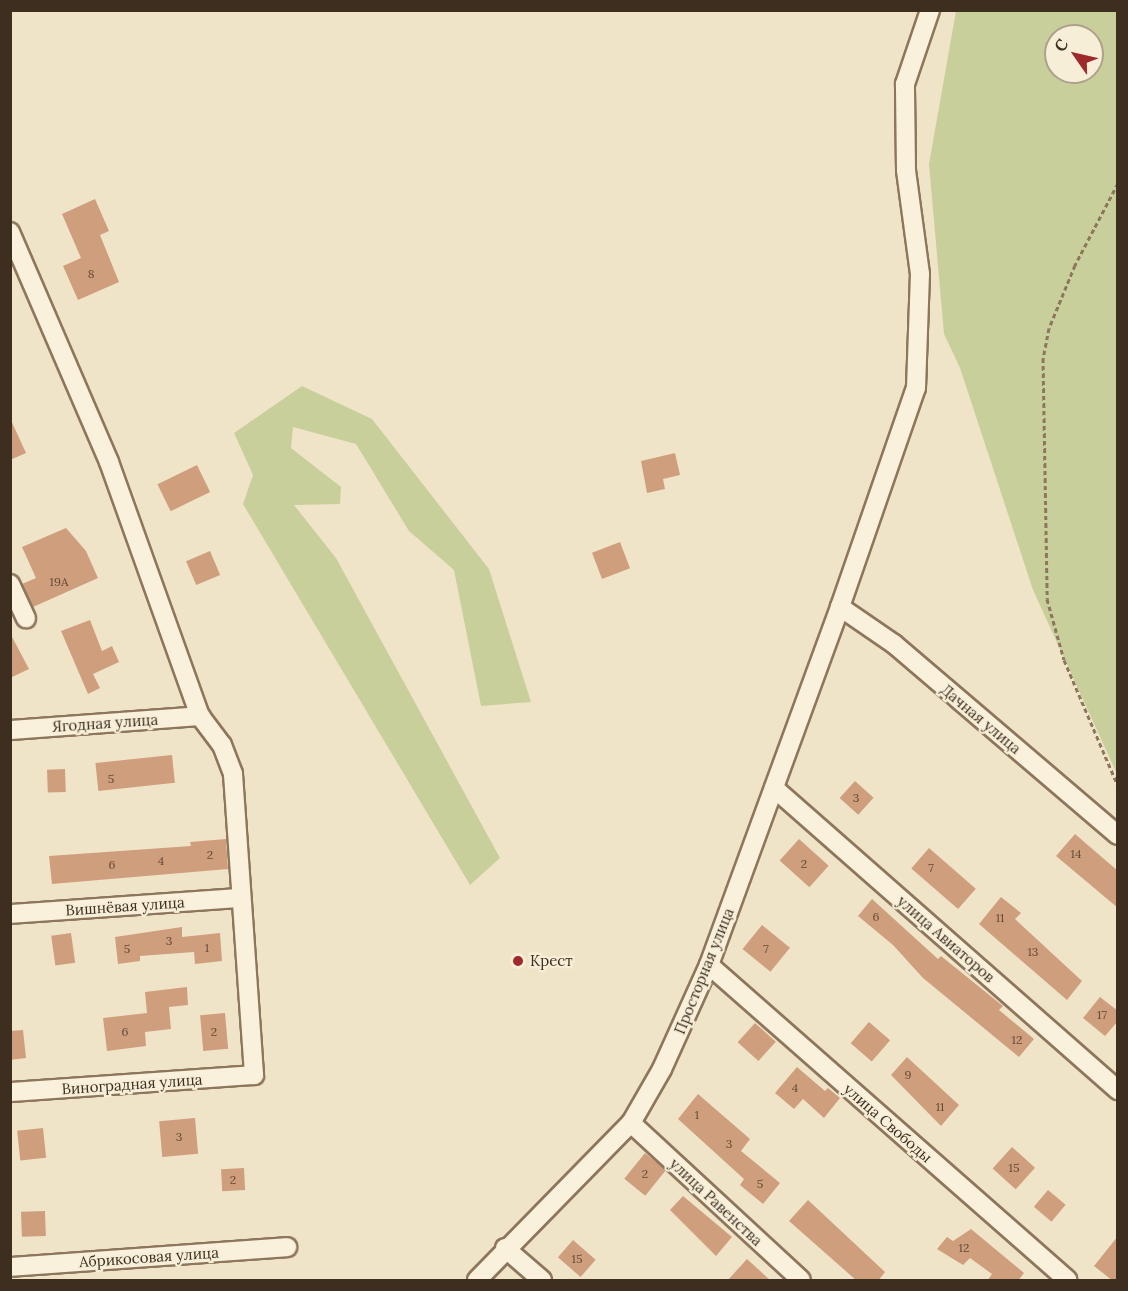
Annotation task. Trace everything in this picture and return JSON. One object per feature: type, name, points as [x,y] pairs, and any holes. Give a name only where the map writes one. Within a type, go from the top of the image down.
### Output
[{"type":"street","name":"Просторная улица","points":[[477,1281],[505,1248],[631,1123],[662,1069],[710,965],[840,607],[916,388],[920,274],[906,171],[905,84],[930,10]]},
{"type":"street","points":[[10,232],[109,462],[200,716],[222,745],[233,774],[240,898]]},
{"type":"street","points":[[10,584],[26,619]]},
{"type":"street","name":"Дачная улица","points":[[840,607],[894,644],[1118,835]]},
{"type":"street","name":"Ягодная улица","points":[[10,730],[200,716]]},
{"type":"street","name":"улица Авиаторов","points":[[774,788],[1118,1090]]},
{"type":"street","name":"Вишнёвая улица","points":[[10,914],[240,898]]},
{"type":"street","name":"Виноградная улица","points":[[10,1092],[254,1075],[240,898]]},
{"type":"street","name":"улица Свободы","points":[[710,965],[1067,1281]]},
{"type":"street","name":"улица Равенства","points":[[631,1123],[801,1281]]},
{"type":"street","name":"Абрикосовая улица","points":[[10,1267],[286,1247]]},
{"type":"street","points":[[505,1248],[542,1281]]},
{"type":"path","points":[[1118,183],[1075,265],[1049,328],[1043,358],[1047,599],[1064,660],[1118,786]]},
{"type":"green space","points":[[956,11],[1117,11],[1117,774],[1033,590],[960,368],[944,334],[929,164]]},
{"type":"green space","points":[[302,386],[372,419],[489,569],[531,702],[481,706],[454,570],[409,531],[356,444],[293,427],[291,448],[341,487],[340,504],[294,505],[336,558],[500,858],[470,885],[243,504],[253,475],[234,433]]},
{"type":"building","points":[[95,199],[109,231],[100,235],[119,282],[78,300],[63,266],[81,258],[62,214]]},
{"type":"building","points":[[10,418],[26,453],[10,460]]},
{"type":"building","points":[[675,453],[680,475],[663,479],[665,489],[647,493],[641,461]]},
{"type":"building","points":[[197,465],[210,492],[171,511],[157,484]]},
{"type":"building","points":[[66,528],[86,551],[98,578],[33,607],[22,584],[36,578],[22,547]]},
{"type":"building","points":[[620,542],[630,568],[602,579],[592,553]]},
{"type":"building","points":[[210,551],[220,575],[196,585],[186,561]]},
{"type":"building","points":[[90,620],[102,651],[112,646],[119,662],[93,674],[100,688],[88,694],[61,631]]},
{"type":"building","points":[[10,633],[29,669],[10,678]]},
{"type":"building","points":[[172,755],[175,783],[98,791],[95,763]]},
{"type":"building","points":[[65,769],[66,792],[48,793],[47,770]]},
{"type":"building","points":[[855,781],[874,798],[858,815],[840,798]]},
{"type":"building","points":[[1075,834],[1118,871],[1118,908],[1056,856]]},
{"type":"building","points":[[226,839],[228,869],[52,884],[49,856],[191,846],[190,842]]},
{"type":"building","points":[[799,839],[829,866],[809,887],[780,861]]},
{"type":"building","points":[[929,848],[976,889],[958,909],[911,868]]},
{"type":"building","points":[[1001,897],[1021,913],[1015,919],[1082,981],[1067,1000],[979,924]]},
{"type":"building","points":[[872,899],[938,959],[941,956],[1003,1006],[999,1010],[1034,1039],[1019,1057],[923,978],[893,945],[858,916]]},
{"type":"building","points":[[762,925],[790,948],[770,972],[742,949]]},
{"type":"building","points":[[182,927],[182,937],[220,933],[222,961],[195,964],[194,952],[140,956],[140,961],[118,964],[115,937]]},
{"type":"building","points":[[71,933],[75,963],[55,965],[51,936]]},
{"type":"building","points":[[187,987],[188,1005],[169,1007],[171,1029],[145,1032],[146,1046],[107,1051],[103,1018],[147,1013],[145,992]]},
{"type":"building","points":[[1100,997],[1118,1011],[1118,1021],[1105,1036],[1083,1018]]},
{"type":"building","points":[[225,1013],[228,1049],[203,1051],[200,1015]]},
{"type":"building","points":[[869,1022],[890,1040],[872,1062],[851,1043]]},
{"type":"building","points":[[755,1023],[776,1042],[758,1061],[738,1042]]},
{"type":"building","points":[[23,1030],[26,1058],[10,1060],[10,1031]]},
{"type":"building","points":[[907,1057],[959,1105],[941,1126],[891,1075]]},
{"type":"building","points":[[797,1067],[825,1091],[828,1088],[840,1098],[824,1118],[803,1099],[794,1109],[775,1093]]},
{"type":"building","points":[[698,1094],[750,1139],[741,1151],[780,1183],[763,1204],[740,1185],[744,1179],[678,1119]]},
{"type":"building","points":[[195,1118],[198,1154],[162,1157],[159,1121]]},
{"type":"building","points":[[43,1128],[46,1158],[20,1161],[17,1131]]},
{"type":"building","points":[[1012,1147],[1035,1168],[1016,1189],[993,1169]]},
{"type":"building","points":[[645,1153],[666,1170],[645,1196],[624,1179]]},
{"type":"building","points":[[244,1168],[245,1190],[222,1191],[221,1169]]},
{"type":"building","points":[[1048,1190],[1066,1205],[1051,1222],[1034,1207]]},
{"type":"building","points":[[683,1196],[732,1237],[716,1256],[670,1210]]},
{"type":"building","points":[[808,1200],[885,1272],[878,1281],[857,1281],[789,1221]]},
{"type":"building","points":[[45,1211],[46,1236],[22,1237],[21,1212]]},
{"type":"building","points":[[971,1229],[1024,1273],[1018,1281],[987,1281],[992,1274],[970,1258],[963,1265],[937,1249],[947,1237],[953,1241]]},
{"type":"building","points":[[1118,1236],[1118,1281],[1113,1281],[1094,1266]]},
{"type":"building","points":[[573,1240],[596,1260],[581,1277],[558,1257]]},
{"type":"building","points":[[747,1259],[771,1281],[727,1281]]},
{"type":"place","name":"Крест","points":[[518,961]]}]
